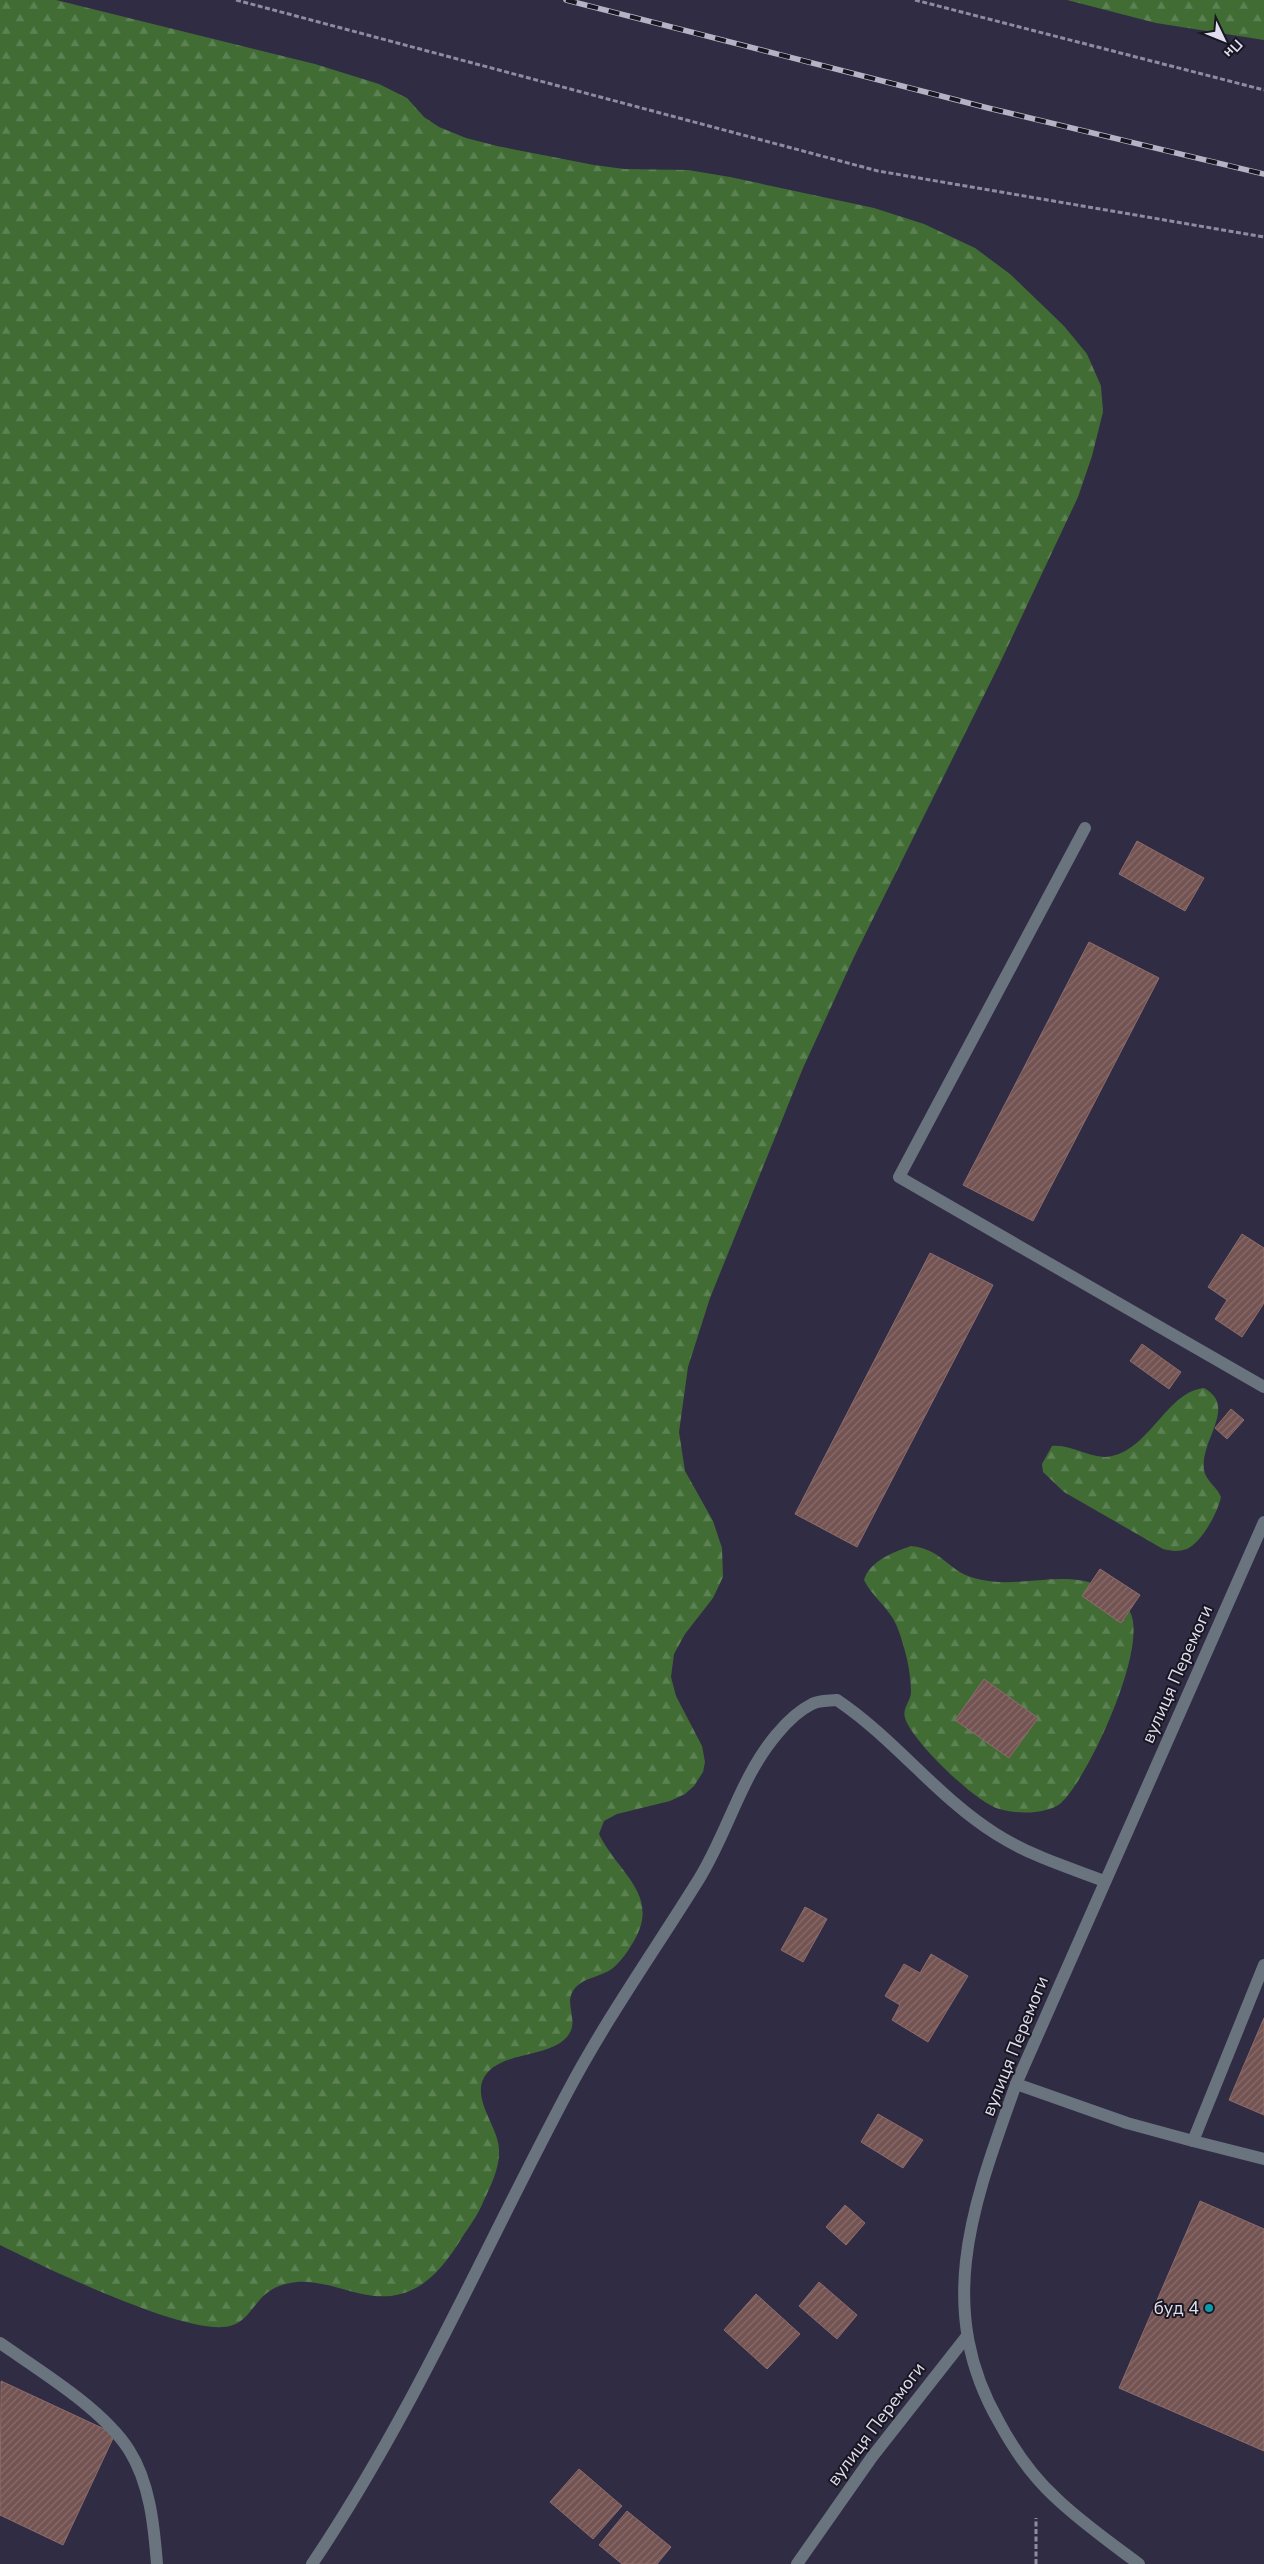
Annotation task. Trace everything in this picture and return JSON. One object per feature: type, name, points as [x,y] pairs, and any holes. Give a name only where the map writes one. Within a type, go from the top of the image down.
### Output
[{"type":"street","points":[[1085,828],[899,1177],[1264,1387]]},
{"type":"street","name":"вулиця Перемоги","points":[[797,2564],[872,2457],[967,2336],[962,2292],[966,2250],[986,2167],[1016,2084],[1264,1522]]},
{"type":"street","points":[[312,2564],[399,2420],[572,2084],[612,2014],[704,1871],[761,1755],[778,1733],[795,1716],[813,1703],[837,1700],[866,1719],[940,1790],[995,1834],[1021,1848],[1104,1881]]},
{"type":"street","points":[[1193,2141],[1264,1965]]},
{"type":"street","points":[[1016,2084],[1127,2123],[1264,2159]]},
{"type":"street","points":[[967,2336],[973,2364],[986,2398],[1010,2442],[1036,2478],[1056,2498],[1139,2564]]},
{"type":"street","points":[[0,2343],[100,2418],[119,2436],[130,2451],[146,2489],[157,2564]]},
{"type":"path","points":[[236,0],[878,171],[1264,237]]},
{"type":"path","points":[[915,0],[1264,90]]},
{"type":"path","points":[[1036,2478],[1036,2564]]},
{"type":"green space","points":[[0,0],[56,0],[315,64],[379,84],[407,98],[424,117],[439,127],[466,138],[497,146],[624,169],[688,170],[730,177],[874,208],[924,224],[975,248],[1010,274],[1064,326],[1087,354],[1101,386],[1103,412],[1092,456],[1078,497],[999,665],[854,957],[803,1068],[710,1298],[688,1367],[679,1432],[685,1471],[713,1521],[722,1548],[723,1577],[713,1598],[685,1634],[674,1654],[671,1677],[676,1696],[702,1746],[705,1762],[703,1772],[694,1786],[685,1794],[670,1801],[617,1814],[604,1821],[599,1834],[639,1896],[642,1909],[641,1923],[635,1939],[625,1955],[613,1968],[584,1981],[576,1987],[570,2001],[572,2029],[568,2036],[552,2047],[513,2058],[495,2066],[482,2081],[482,2100],[498,2141],[499,2156],[497,2169],[477,2214],[447,2260],[428,2280],[416,2288],[390,2296],[374,2296],[307,2282],[283,2285],[264,2296],[246,2317],[230,2326],[209,2327],[149,2311],[80,2283],[0,2245]]},
{"type":"green space","points":[[1067,0],[1264,0],[1264,40],[1156,23]]},
{"type":"green space","points":[[1204,1388],[1214,1396],[1218,1404],[1218,1414],[1204,1458],[1204,1470],[1221,1497],[1217,1510],[1204,1533],[1187,1549],[1175,1551],[1163,1549],[1064,1492],[1043,1472],[1042,1464],[1052,1446],[1067,1447],[1090,1455],[1105,1457],[1125,1451],[1148,1432],[1180,1399],[1191,1391]]},
{"type":"green space","points":[[911,1546],[930,1551],[965,1575],[974,1578],[995,1582],[1056,1579],[1094,1584],[1111,1593],[1128,1609],[1133,1625],[1132,1649],[1114,1708],[1101,1739],[1073,1789],[1055,1807],[1031,1812],[1014,1812],[999,1809],[988,1804],[961,1783],[931,1755],[910,1728],[904,1714],[910,1698],[911,1684],[903,1644],[891,1615],[864,1580],[867,1573],[877,1562],[890,1554]]},
{"type":"building","points":[[1137,841],[1204,878],[1185,911],[1119,874]]},
{"type":"building","points":[[1089,942],[1159,978],[1033,1221],[963,1185]]},
{"type":"building","points":[[1242,1234],[1264,1248],[1264,1303],[1242,1337],[1215,1319],[1227,1300],[1208,1287]]},
{"type":"building","points":[[930,1253],[993,1285],[857,1547],[795,1514]]},
{"type":"building","points":[[1142,1344],[1181,1372],[1169,1389],[1130,1361]]},
{"type":"building","points":[[1231,1409],[1244,1420],[1227,1439],[1215,1428]]},
{"type":"building","points":[[1100,1569],[1140,1595],[1121,1623],[1082,1596]]},
{"type":"building","points":[[984,1679],[1038,1718],[1009,1758],[955,1720]]},
{"type":"building","points":[[805,1907],[827,1919],[803,1962],[781,1950]]},
{"type":"building","points":[[931,1954],[968,1976],[928,2042],[892,2020],[900,2005],[885,1996],[904,1964],[920,1973]]},
{"type":"building","points":[[1264,2018],[1264,2115],[1229,2100]]},
{"type":"building","points":[[878,2114],[923,2140],[903,2168],[861,2142]]},
{"type":"building","name":"буд 4","points":[[1200,2201],[1264,2229],[1264,2451],[1119,2388]]},
{"type":"building","points":[[845,2205],[865,2223],[846,2245],[826,2227]]},
{"type":"building","points":[[819,2282],[857,2315],[837,2339],[799,2306]]},
{"type":"building","points":[[756,2294],[800,2334],[767,2369],[724,2330]]},
{"type":"building","points":[[1,2381],[115,2434],[63,2545],[0,2515]]},
{"type":"building","points":[[579,2469],[622,2506],[593,2539],[550,2502]]},
{"type":"building","points":[[627,2511],[671,2547],[657,2564],[622,2564],[599,2545]]},
{"type":"railway","points":[[566,0],[988,108],[1264,174]]},
{"type":"place","name":"буд 4","points":[[1209,2308]]}]
